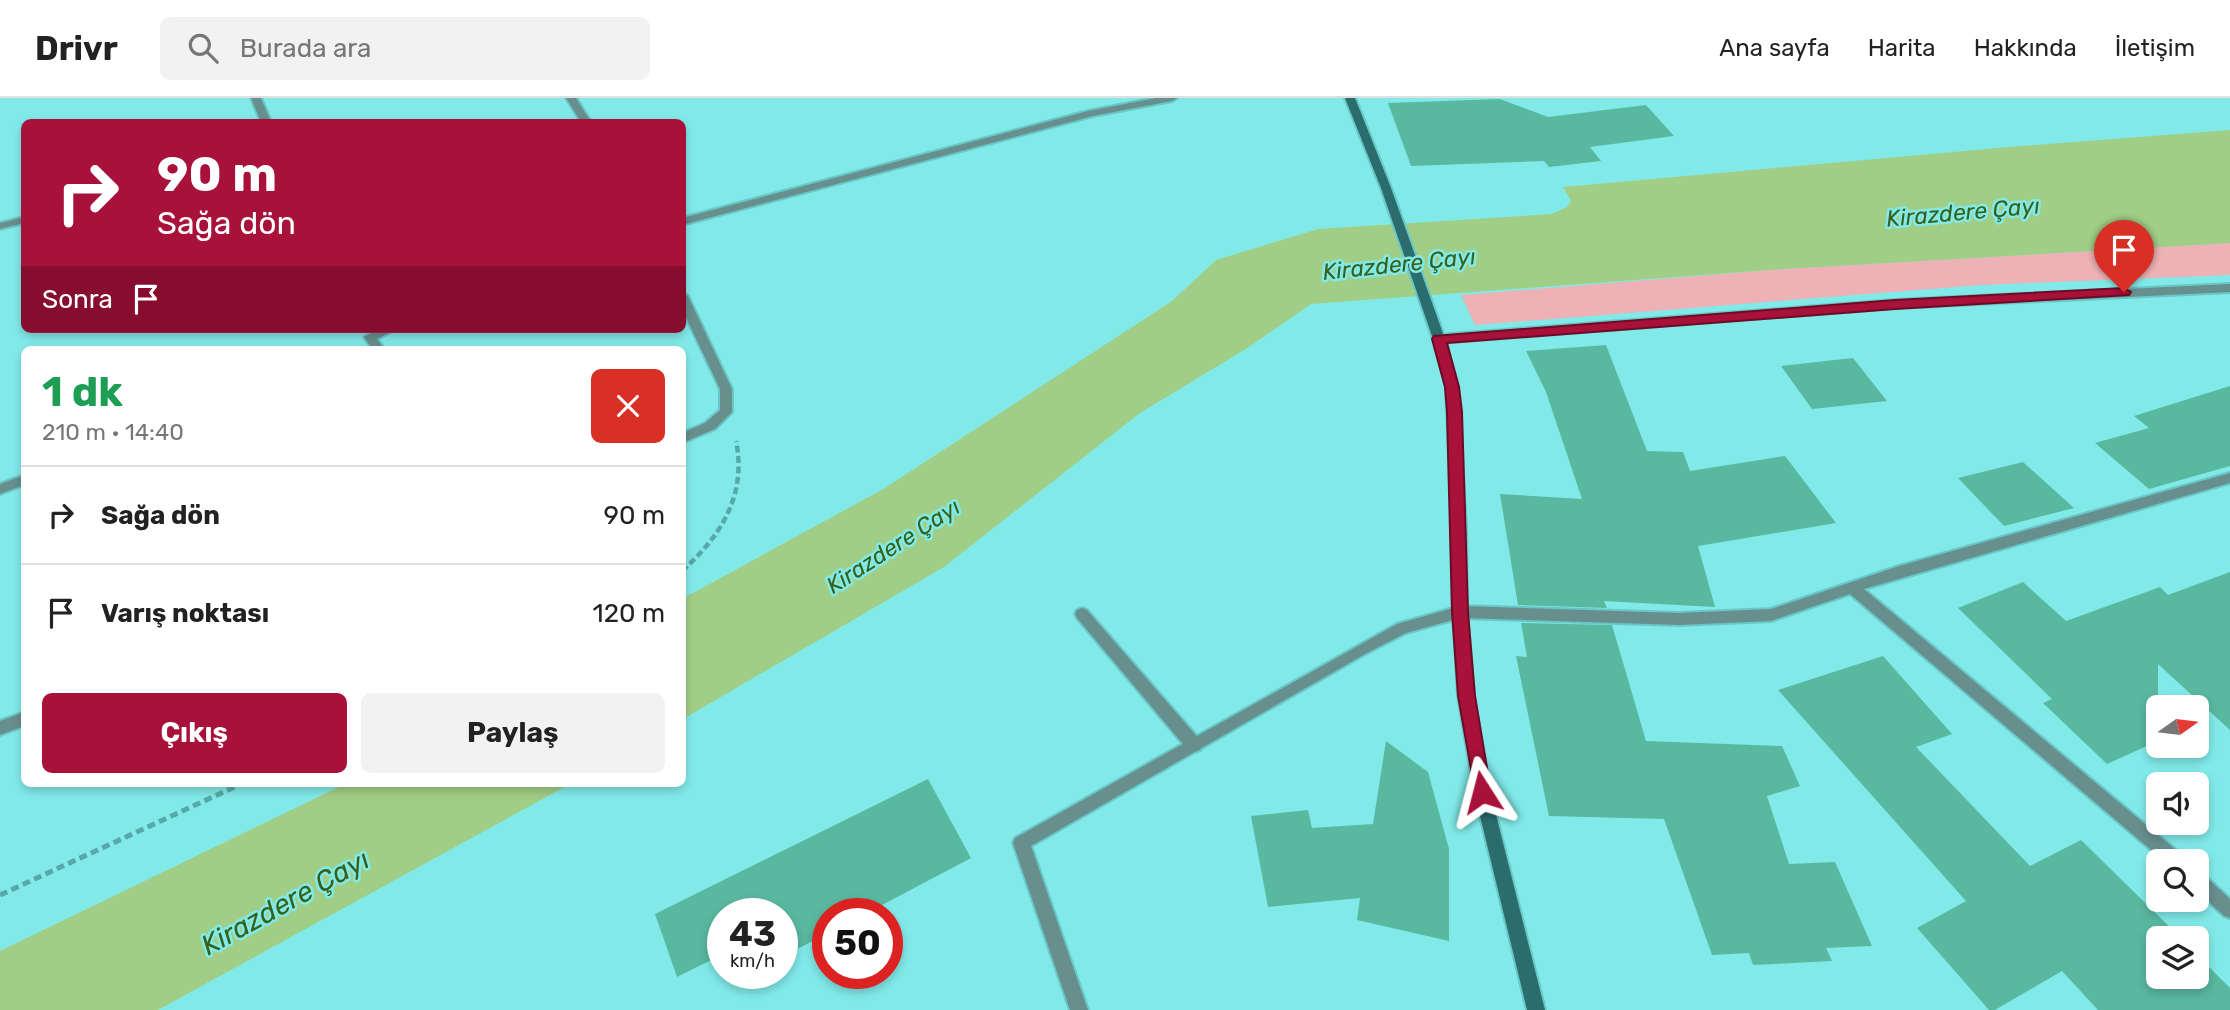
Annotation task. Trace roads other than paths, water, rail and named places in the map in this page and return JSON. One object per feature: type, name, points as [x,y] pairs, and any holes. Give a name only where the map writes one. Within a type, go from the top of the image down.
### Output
[{"type":"main road","points":[[1350,98],[1386,188],[1439,339],[1452,387],[1460,612],[1466,696],[1482,792],[1536,1010]]},
{"type":"street","points":[[256,98],[265,119]]},
{"type":"street","points":[[571,98],[584,119]]},
{"type":"street","points":[[686,221],[1092,113],[1172,98]]},
{"type":"street","points":[[0,226],[21,221]]},
{"type":"street","points":[[1439,339],[1881,305],[2230,288]]},
{"type":"street","points":[[686,304],[726,389],[726,412],[710,426],[686,437]]},
{"type":"street","points":[[1079,1010],[1021,843],[1402,628],[1460,612],[1741,618],[1771,615],[1899,572],[2230,478]]},
{"type":"street","points":[[0,489],[21,481]]},
{"type":"street","points":[[1853,588],[2162,849]]},
{"type":"street","points":[[1082,614],[1194,745]]},
{"type":"street","points":[[0,728],[21,720]]},
{"type":"street","points":[[2209,891],[2230,910]]},
{"type":"water","name":"Kirazdere Çayı","points":[[2230,130],[2230,243],[1784,269],[1311,304],[1249,347],[1140,413],[944,567],[686,717],[686,597],[885,488],[1172,301],[1216,260],[1318,229],[1552,214],[1567,207],[1571,201],[1563,187]]},
{"type":"water","name":"Kirazdere Çayı","points":[[339,787],[565,787],[158,1010],[0,1010],[0,951]]}]
